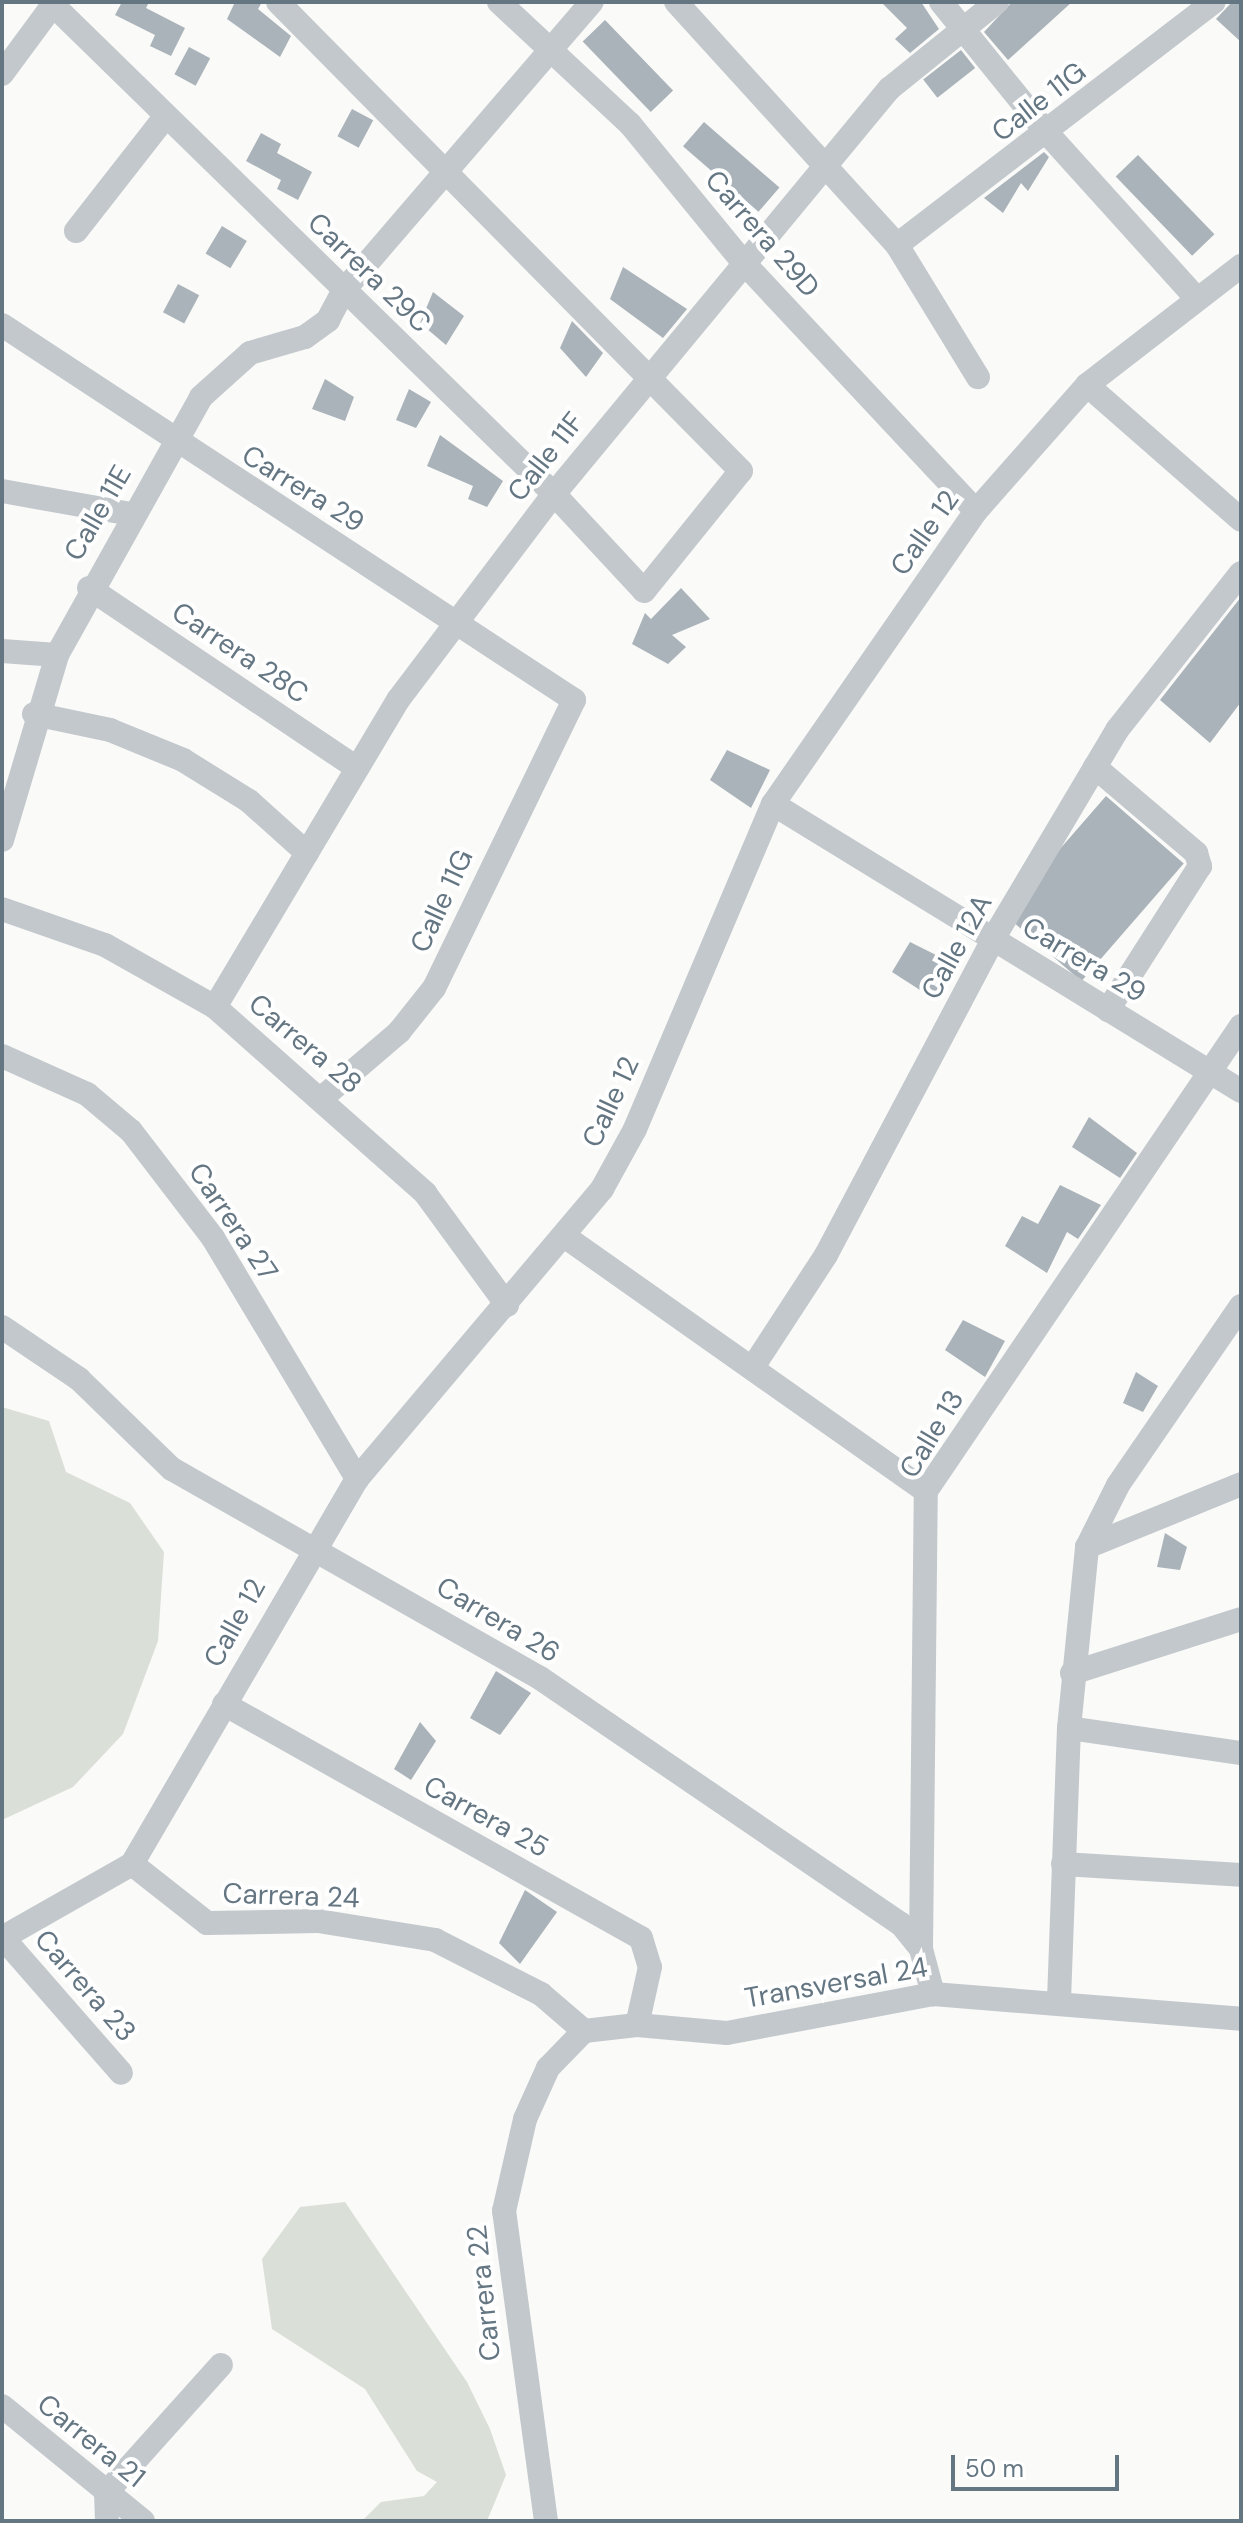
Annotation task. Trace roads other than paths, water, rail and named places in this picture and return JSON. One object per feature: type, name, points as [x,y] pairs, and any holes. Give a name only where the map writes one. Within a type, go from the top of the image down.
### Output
[{"type":"street","points":[[278,2],[447,168],[649,376]]},
{"type":"street","name":"Carrera 29D","points":[[499,2],[630,124],[742,261],[976,511]]},
{"type":"street","name":"Calle 11E","points":[[2,840],[34,714],[57,655],[89,588],[201,397],[240,362],[305,337],[328,320],[344,290],[592,2]]},
{"type":"street","points":[[676,2],[826,162],[897,245],[978,377]]},
{"type":"street","points":[[941,2],[1048,134],[1196,298]]},
{"type":"street","name":"Calle 11F","points":[[215,1007],[357,768],[554,494],[742,261],[889,89],[997,2]]},
{"type":"street","name":"Calle 11G","points":[[897,245],[1048,134],[1214,2]]},
{"type":"street","points":[[2,74],[52,3]]},
{"type":"street","name":"Carrera 29C","points":[[52,3],[165,117],[554,494],[644,591],[741,471],[649,376]]},
{"type":"street","points":[[76,231],[165,117]]},
{"type":"street","name":"Calle 12","points":[[132,1864],[313,1546],[357,1479],[567,1238],[635,1129],[773,804],[976,511],[1087,385],[1241,266]]},
{"type":"street","name":"Carrera 29","points":[[2,325],[173,444],[574,700]]},
{"type":"street","points":[[1087,385],[1241,520]]},
{"type":"street","points":[[2,491],[131,514]]},
{"type":"street","name":"Calle 12A","points":[[753,1367],[826,1255],[993,939],[1095,767],[1241,573]]},
{"type":"street","name":"Carrera 28C","points":[[89,588],[357,768]]},
{"type":"street","points":[[2,651],[57,655]]},
{"type":"street","name":"Calle 11G","points":[[324,1096],[399,1032],[434,988],[574,700]]},
{"type":"street","points":[[34,714],[110,730],[183,760],[249,801],[307,853]]},
{"type":"street","points":[[1095,767],[1196,853],[1200,866],[1108,1010]]},
{"type":"street","name":"Carrera 29","points":[[773,804],[1241,1091]]},
{"type":"street","name":"Carrera 28","points":[[2,909],[105,945],[215,1007],[324,1096],[425,1193],[507,1305]]},
{"type":"street","name":"Calle 13","points":[[921,1949],[926,1491],[1241,1026]]},
{"type":"street","name":"Carrera 27","points":[[2,1056],[87,1094],[131,1131],[213,1238],[357,1479]]},
{"type":"street","points":[[567,1238],[926,1491]]},
{"type":"street","points":[[1059,2000],[1072,1673],[1087,1547],[1118,1485],[1241,1306]]},
{"type":"street","name":"Carrera 26","points":[[2,1327],[79,1379],[172,1469],[313,1546],[540,1678],[884,1912],[921,1949]]},
{"type":"street","points":[[1087,1547],[1241,1484]]},
{"type":"street","points":[[1072,1673],[1241,1619]]},
{"type":"street","name":"Carrera 25","points":[[224,1704],[641,1938],[650,1967],[637,2025]]},
{"type":"street","points":[[1069,1728],[1241,1753]]},
{"type":"street","points":[[3,1938],[132,1864]]},
{"type":"street","name":"Carrera 24","points":[[132,1864],[207,1923],[318,1921],[435,1940],[541,1994],[584,2031]]},
{"type":"street","points":[[1063,1864],[1241,1875]]},
{"type":"street","name":"Carrera 23","points":[[3,1938],[121,2073]]},
{"type":"street","points":[[921,1949],[933,1994]]},
{"type":"street","name":"Transversal 24","points":[[584,2031],[637,2025],[727,2033],[933,1994],[1059,2000],[1241,2019]]},
{"type":"street","name":"Carrera 22","points":[[546,2521],[504,2211],[525,2119],[548,2068],[584,2031]]},
{"type":"street","points":[[107,2521],[106,2493],[221,2365]]},
{"type":"street","name":"Carrera 21","points":[[2,2406],[143,2521]]}]
